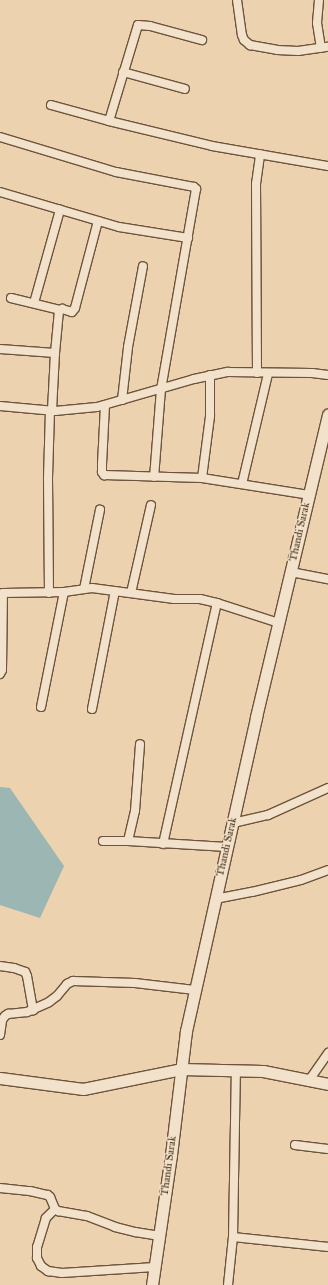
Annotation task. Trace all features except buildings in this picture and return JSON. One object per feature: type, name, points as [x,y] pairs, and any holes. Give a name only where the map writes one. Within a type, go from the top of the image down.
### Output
[{"type":"main road","name":"Thandi Sarak","points":[[152,1285],[160,1236],[186,1031],[278,623],[328,414]]},
{"type":"main road","points":[[0,1078],[83,1089],[181,1069],[236,1070],[263,1072],[310,1079],[328,1084]]},
{"type":"street","points":[[237,0],[244,40],[250,45],[277,50],[298,50],[325,47],[317,23],[319,0]]},
{"type":"street","points":[[109,121],[138,25],[150,26],[202,40]]},
{"type":"street","points":[[123,72],[185,89]]},
{"type":"street","points":[[51,105],[212,146],[328,166]]},
{"type":"street","points":[[0,137],[116,172],[194,187],[197,191],[161,389],[154,476]]},
{"type":"street","points":[[257,373],[256,184],[260,154]]},
{"type":"street","points":[[0,192],[98,221],[188,238]]},
{"type":"street","points":[[34,304],[60,210]]},
{"type":"street","points":[[11,298],[72,312],[75,308],[98,221]]},
{"type":"street","points":[[122,400],[128,347],[142,266]]},
{"type":"street","points":[[49,593],[48,478],[51,411],[60,310]]},
{"type":"street","points":[[0,349],[56,353]]},
{"type":"street","points":[[0,406],[51,411],[74,410],[105,405],[210,375],[228,372],[268,374],[312,373],[328,375]]},
{"type":"street","points":[[242,484],[268,374]]},
{"type":"street","points":[[202,478],[210,416],[210,375]]},
{"type":"street","points":[[105,405],[102,464],[104,475],[202,478],[309,495]]},
{"type":"street","points":[[131,593],[151,505]]},
{"type":"street","points":[[84,589],[100,510]]},
{"type":"street","points":[[291,572],[328,579]]},
{"type":"street","points":[[0,674],[2,670],[1,593],[49,593],[84,589],[131,593],[174,599],[200,599],[278,623]]},
{"type":"street","points":[[41,707],[64,592]]},
{"type":"street","points":[[92,709],[115,592]]},
{"type":"street","points":[[163,844],[217,603]]},
{"type":"street","points":[[128,841],[135,811],[140,744]]},
{"type":"street","points":[[232,823],[268,815],[328,788]]},
{"type":"street","points":[[103,841],[227,846]]},
{"type":"street","points":[[215,899],[301,880],[328,870]]},
{"type":"street","points":[[0,966],[14,968],[25,972],[33,1010]]},
{"type":"street","points":[[0,1034],[2,1020],[5,1016],[8,1014],[33,1010],[53,999],[67,984],[73,981],[135,983],[195,990]]},
{"type":"street","points":[[310,1079],[328,1053]]},
{"type":"street","points":[[228,1285],[233,1237],[236,1070]]},
{"type":"street","points":[[295,1145],[328,1149]]},
{"type":"street","points":[[0,1188],[48,1195],[55,1209]]},
{"type":"street","points":[[55,1209],[87,1216],[122,1229],[160,1236]]},
{"type":"street","points":[[55,1209],[46,1218],[38,1247],[37,1258],[41,1266],[48,1271],[62,1273],[155,1267]]},
{"type":"street","points":[[233,1237],[328,1246]]},
{"type":"water","points":[[0,787],[10,788],[64,866],[40,918],[0,905]]}]
